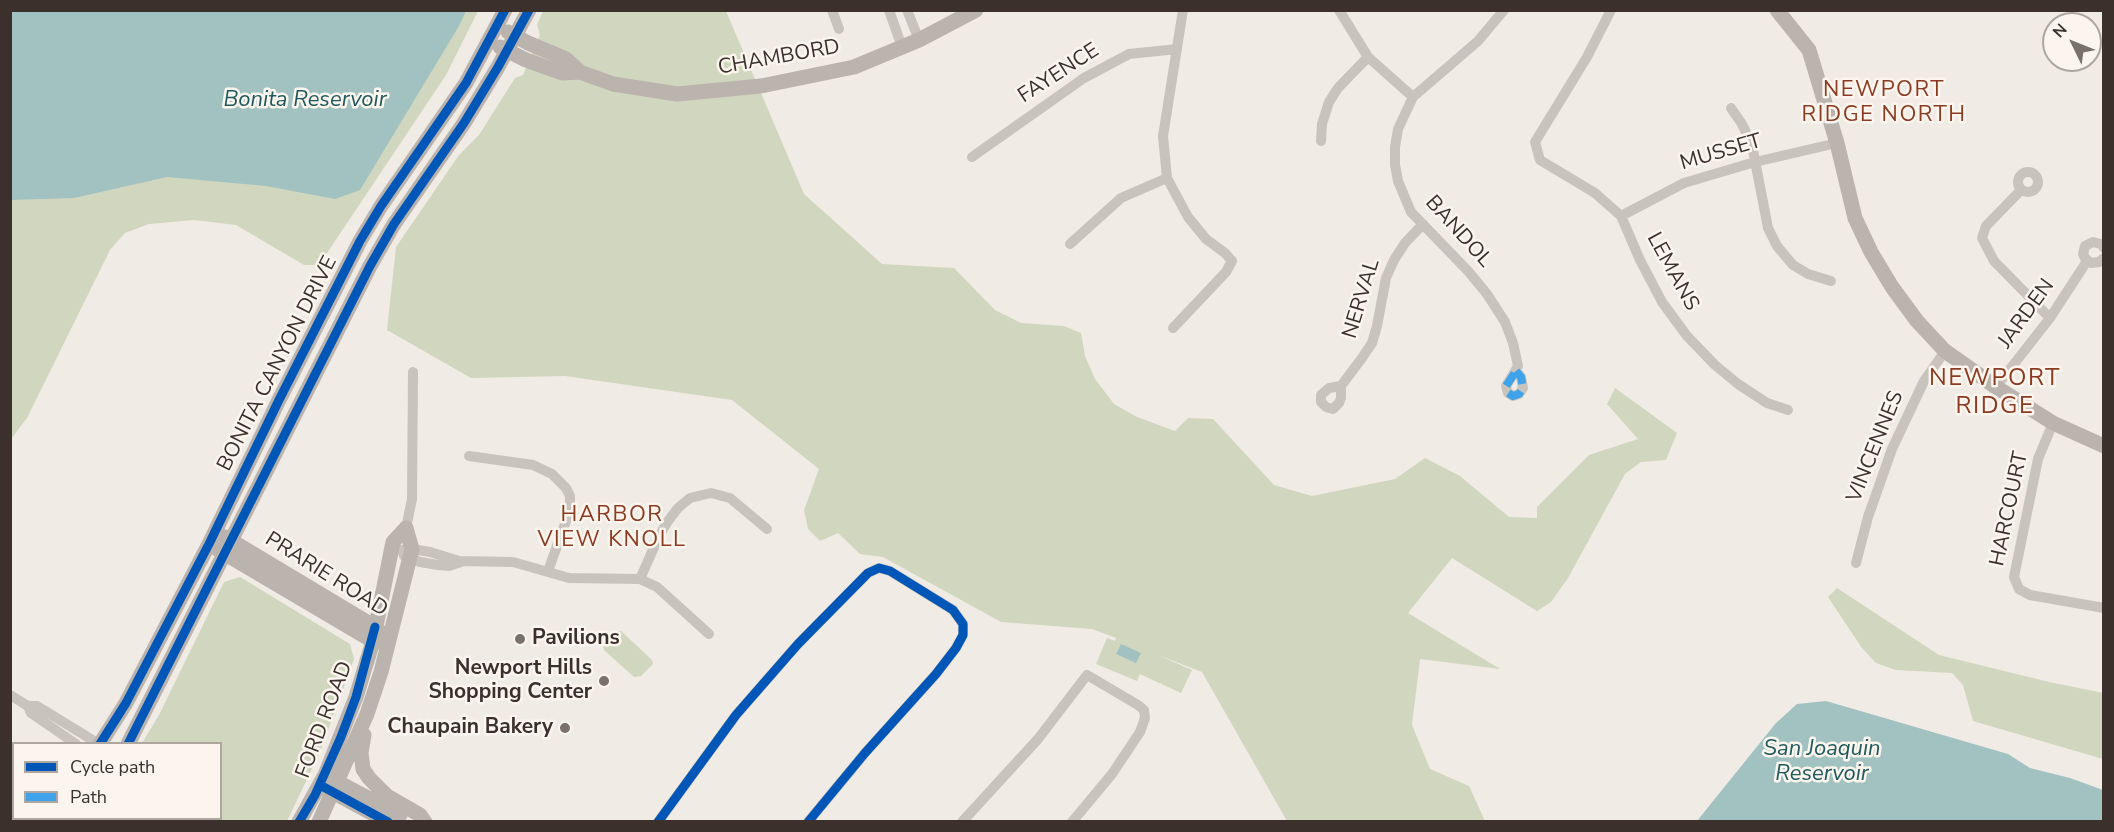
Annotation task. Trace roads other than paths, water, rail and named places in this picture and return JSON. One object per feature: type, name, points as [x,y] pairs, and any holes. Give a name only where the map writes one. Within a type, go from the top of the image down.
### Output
[{"type":"main road","name":"BONITA CANYON DRIVE","points":[[101,742],[126,703],[212,537],[342,273],[381,206],[447,113],[506,10]]},
{"type":"main road","name":"BONITA CANYON DRIVE","points":[[129,742],[370,266],[394,224],[464,123],[508,51],[529,10]]},
{"type":"main road","name":"CHAMBORD","points":[[497,26],[566,59],[580,72],[613,84],[677,94],[761,86],[854,67],[919,40],[976,10]]},
{"type":"main road","points":[[1777,10],[1809,50],[1837,143],[1855,218],[1871,252],[1892,287],[1917,321],[1945,351],[1996,387],[2053,423],[2103,446]]},
{"type":"main road","name":"CHAMBORD","points":[[489,42],[526,60],[562,73],[580,72]]},
{"type":"main road","name":"FORD ROAD","points":[[318,822],[374,634],[393,542],[406,528]]},
{"type":"main road","name":"FORD ROAD","points":[[299,822],[328,783],[367,714],[389,643],[411,554],[406,528]]},
{"type":"main road","name":"PRARIE ROAD","points":[[212,537],[389,643]]},
{"type":"main road","points":[[367,714],[361,753],[363,769],[387,796],[420,815],[424,822]]},
{"type":"main road","points":[[328,783],[388,822]]},
{"type":"main road","points":[[328,783],[413,822]]},
{"type":"street","points":[[832,10],[839,29]]},
{"type":"street","points":[[889,10],[902,47]]},
{"type":"street","points":[[907,10],[919,40]]},
{"type":"street","points":[[1173,328],[1226,272],[1232,261],[1206,239],[1188,217],[1167,178],[1163,136],[1182,10]]},
{"type":"street","points":[[1339,10],[1368,57],[1413,97]]},
{"type":"street","name":"LEMANS","points":[[1611,10],[1587,57],[1535,142],[1540,160],[1595,193],[1621,216],[1662,302],[1687,336],[1715,366],[1767,403],[1788,410]]},
{"type":"street","name":"BANDOL","points":[[1498,13],[1478,41],[1413,97],[1398,129],[1395,165],[1403,196],[1411,212],[1468,271],[1506,322],[1514,343],[1518,366],[1516,371]]},
{"type":"street","name":"FAYENCE","points":[[972,157],[1083,78],[1129,54],[1177,50]]},
{"type":"street","points":[[1321,141],[1322,124],[1329,102],[1349,75],[1368,57]]},
{"type":"street","points":[[1731,108],[1752,145],[1768,228],[1777,246],[1793,265],[1808,274],[1831,281]]},
{"type":"street","name":"MUSSET","points":[[1621,216],[1684,183],[1755,162],[1837,143]]},
{"type":"street","points":[[1070,244],[1121,198],[1167,178]]},
{"type":"street","points":[[2021,189],[1986,226],[1982,238],[1994,261],[2050,318]]},
{"type":"street","name":"NERVAL","points":[[1341,386],[1372,343],[1386,278],[1394,260],[1405,243],[1423,225]]},
{"type":"street","name":"JARDEN","points":[[1996,387],[2050,318],[2087,261],[2083,254],[2089,243],[2097,242],[2103,248]]},
{"type":"street","points":[[2087,261],[2095,264],[2103,258]]},
{"type":"street","name":"VINCENNES","points":[[1856,563],[1868,517],[1892,449],[1924,381],[1945,351]]},
{"type":"street","name":"FORD ROAD","points":[[406,528],[412,499],[413,372]]},
{"type":"street","name":"HARCOURT","points":[[2053,423],[2038,459],[2014,577],[2019,589],[2030,595],[2103,608]]},
{"type":"street","points":[[469,456],[533,465],[552,474],[566,488],[570,496],[570,510],[548,571]]},
{"type":"street","points":[[640,579],[664,528],[678,508],[690,498],[711,493],[730,498],[767,529]]},
{"type":"street","points":[[391,551],[411,554],[420,562],[449,566],[464,561],[513,562],[569,578],[640,579],[657,587],[709,634]]},
{"type":"street","points":[[658,822],[736,715],[798,644],[868,573],[879,568],[890,571],[959,615],[963,624],[963,635],[936,674],[844,777],[808,822]]},
{"type":"street","points":[[962,822],[1038,739],[1087,675],[1138,705],[1144,710],[1145,718],[1140,732],[1112,774],[1072,822]]},
{"type":"street","points":[[10,695],[28,706],[37,706],[97,742]]},
{"type":"street","points":[[28,706],[31,713],[73,742]]},
{"type":"water","name":"Bonita Reservoir","points":[[10,11],[466,11],[360,190],[335,199],[266,186],[167,177],[74,198],[11,200]]},
{"type":"water","points":[[1121,644],[1141,653],[1136,663],[1116,654]]},
{"type":"water","name":"San Joaquin Reservoir","points":[[1826,701],[2008,754],[2030,768],[2070,778],[2103,790],[2103,821],[1697,821],[1776,723],[1797,704]]},
{"type":"place","name":"Pavilions","points":[[520,639]]},
{"type":"place","name":"Newport Hills Shopping Center","points":[[604,681]]},
{"type":"place","name":"Chaupain Bakery","points":[[565,728]]},
{"type":"district","name":"NEWPORT RIDGE NORTH","points":[[1884,104]]},
{"type":"district","name":"NEWPORT RIDGE","points":[[1995,393]]},
{"type":"district","name":"HARBOR VIEW KNOLL","points":[[612,528]]}]
